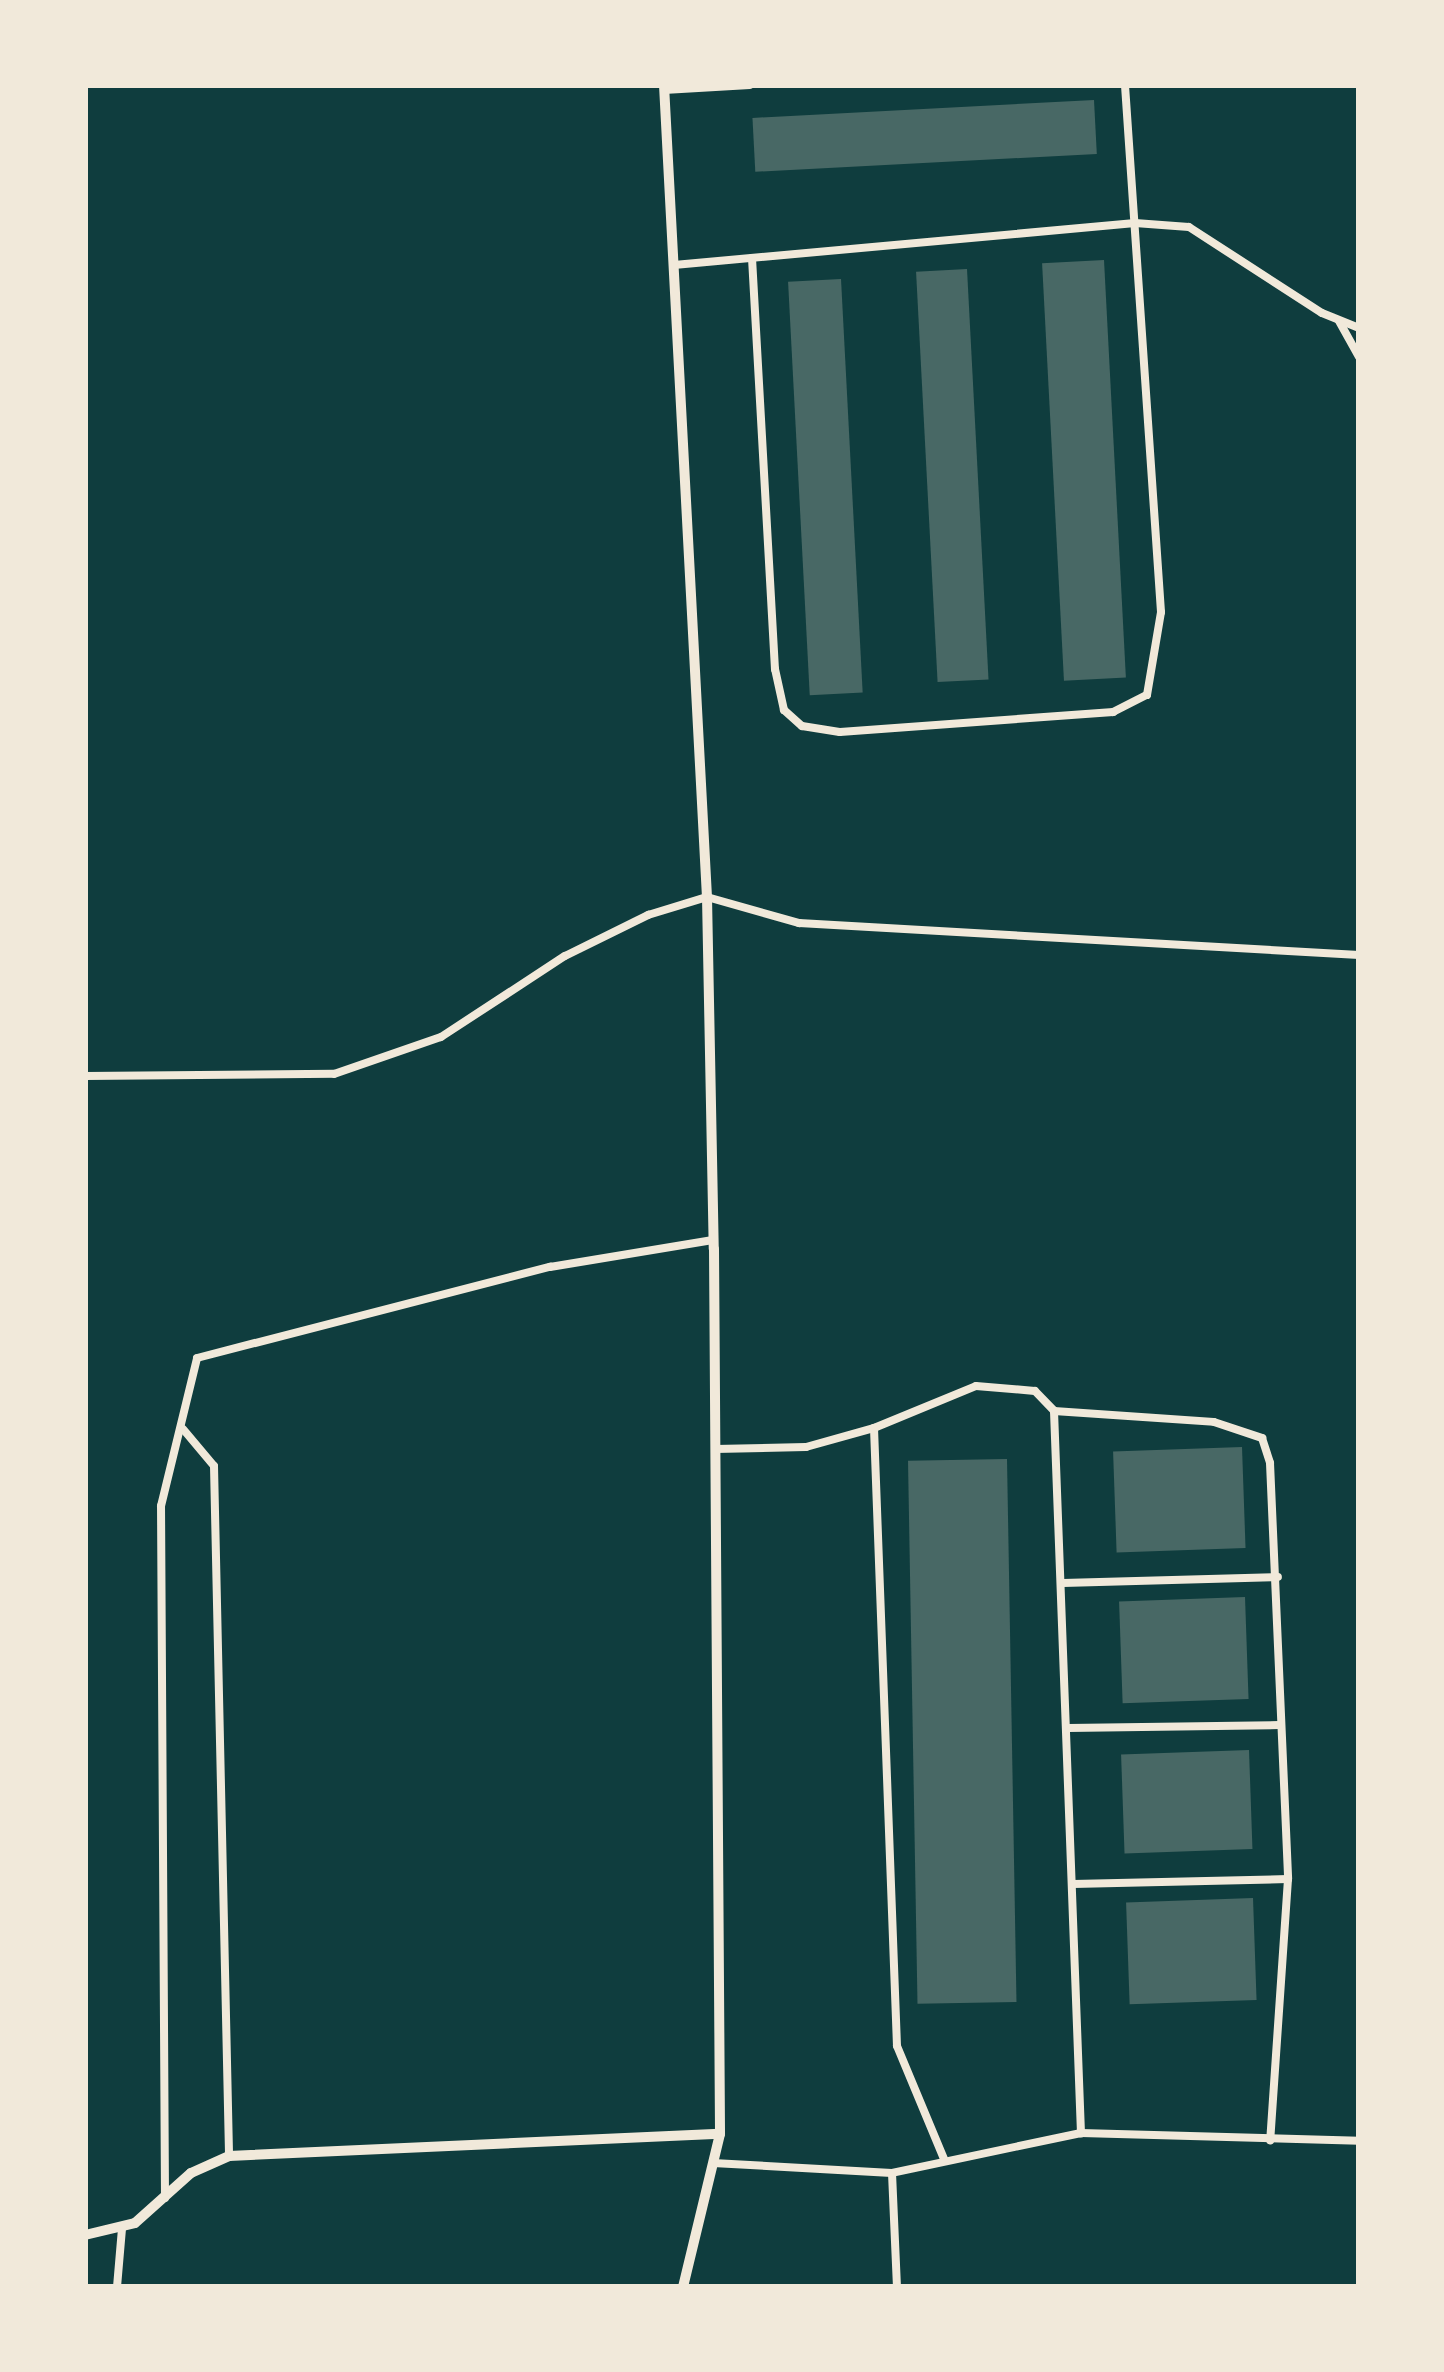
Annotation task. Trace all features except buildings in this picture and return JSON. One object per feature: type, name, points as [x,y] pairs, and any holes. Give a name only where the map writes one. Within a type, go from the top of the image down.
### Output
[{"type":"street","points":[[664,88],[707,897],[715,1449],[720,2134],[684,2287]]},
{"type":"street","points":[[85,2235],[122,2229],[165,2198],[190,2173],[229,2156],[720,2134]]},
{"type":"lane","points":[[664,88],[750,85]]},
{"type":"lane","points":[[752,258],[775,669],[784,710],[802,726],[840,732],[1113,712],[1147,694],[1161,612],[1125,85]]},
{"type":"lane","points":[[674,266],[1135,223],[1189,227],[1339,320],[1359,328]]},
{"type":"lane","points":[[1339,320],[1359,357]]},
{"type":"lane","points":[[85,1076],[334,1074],[441,1037],[565,956],[648,915],[707,897],[799,923],[1359,955]]},
{"type":"lane","points":[[165,2198],[161,1506],[183,1429],[197,1358],[550,1267],[713,1240]]},
{"type":"lane","points":[[715,1449],[806,1446],[874,1428],[976,1386],[1035,1391],[1054,1411],[1080,2134]]},
{"type":"lane","points":[[1054,1411],[1214,1422],[1262,1438],[1278,1577],[1279,1725],[1288,1880],[1270,2140]]},
{"type":"lane","points":[[874,1428],[896,2046],[944,2159]]},
{"type":"lane","points":[[183,1429],[214,1466],[229,2156]]},
{"type":"lane","points":[[1063,1583],[1278,1577]]},
{"type":"lane","points":[[1068,1728],[1279,1725]]},
{"type":"lane","points":[[1073,1884],[1288,1880]]},
{"type":"lane","points":[[714,2163],[892,2173],[944,2159],[1080,2134],[1359,2141]]},
{"type":"lane","points":[[892,2173],[897,2287]]},
{"type":"lane","points":[[117,2287],[122,2229]]}]
